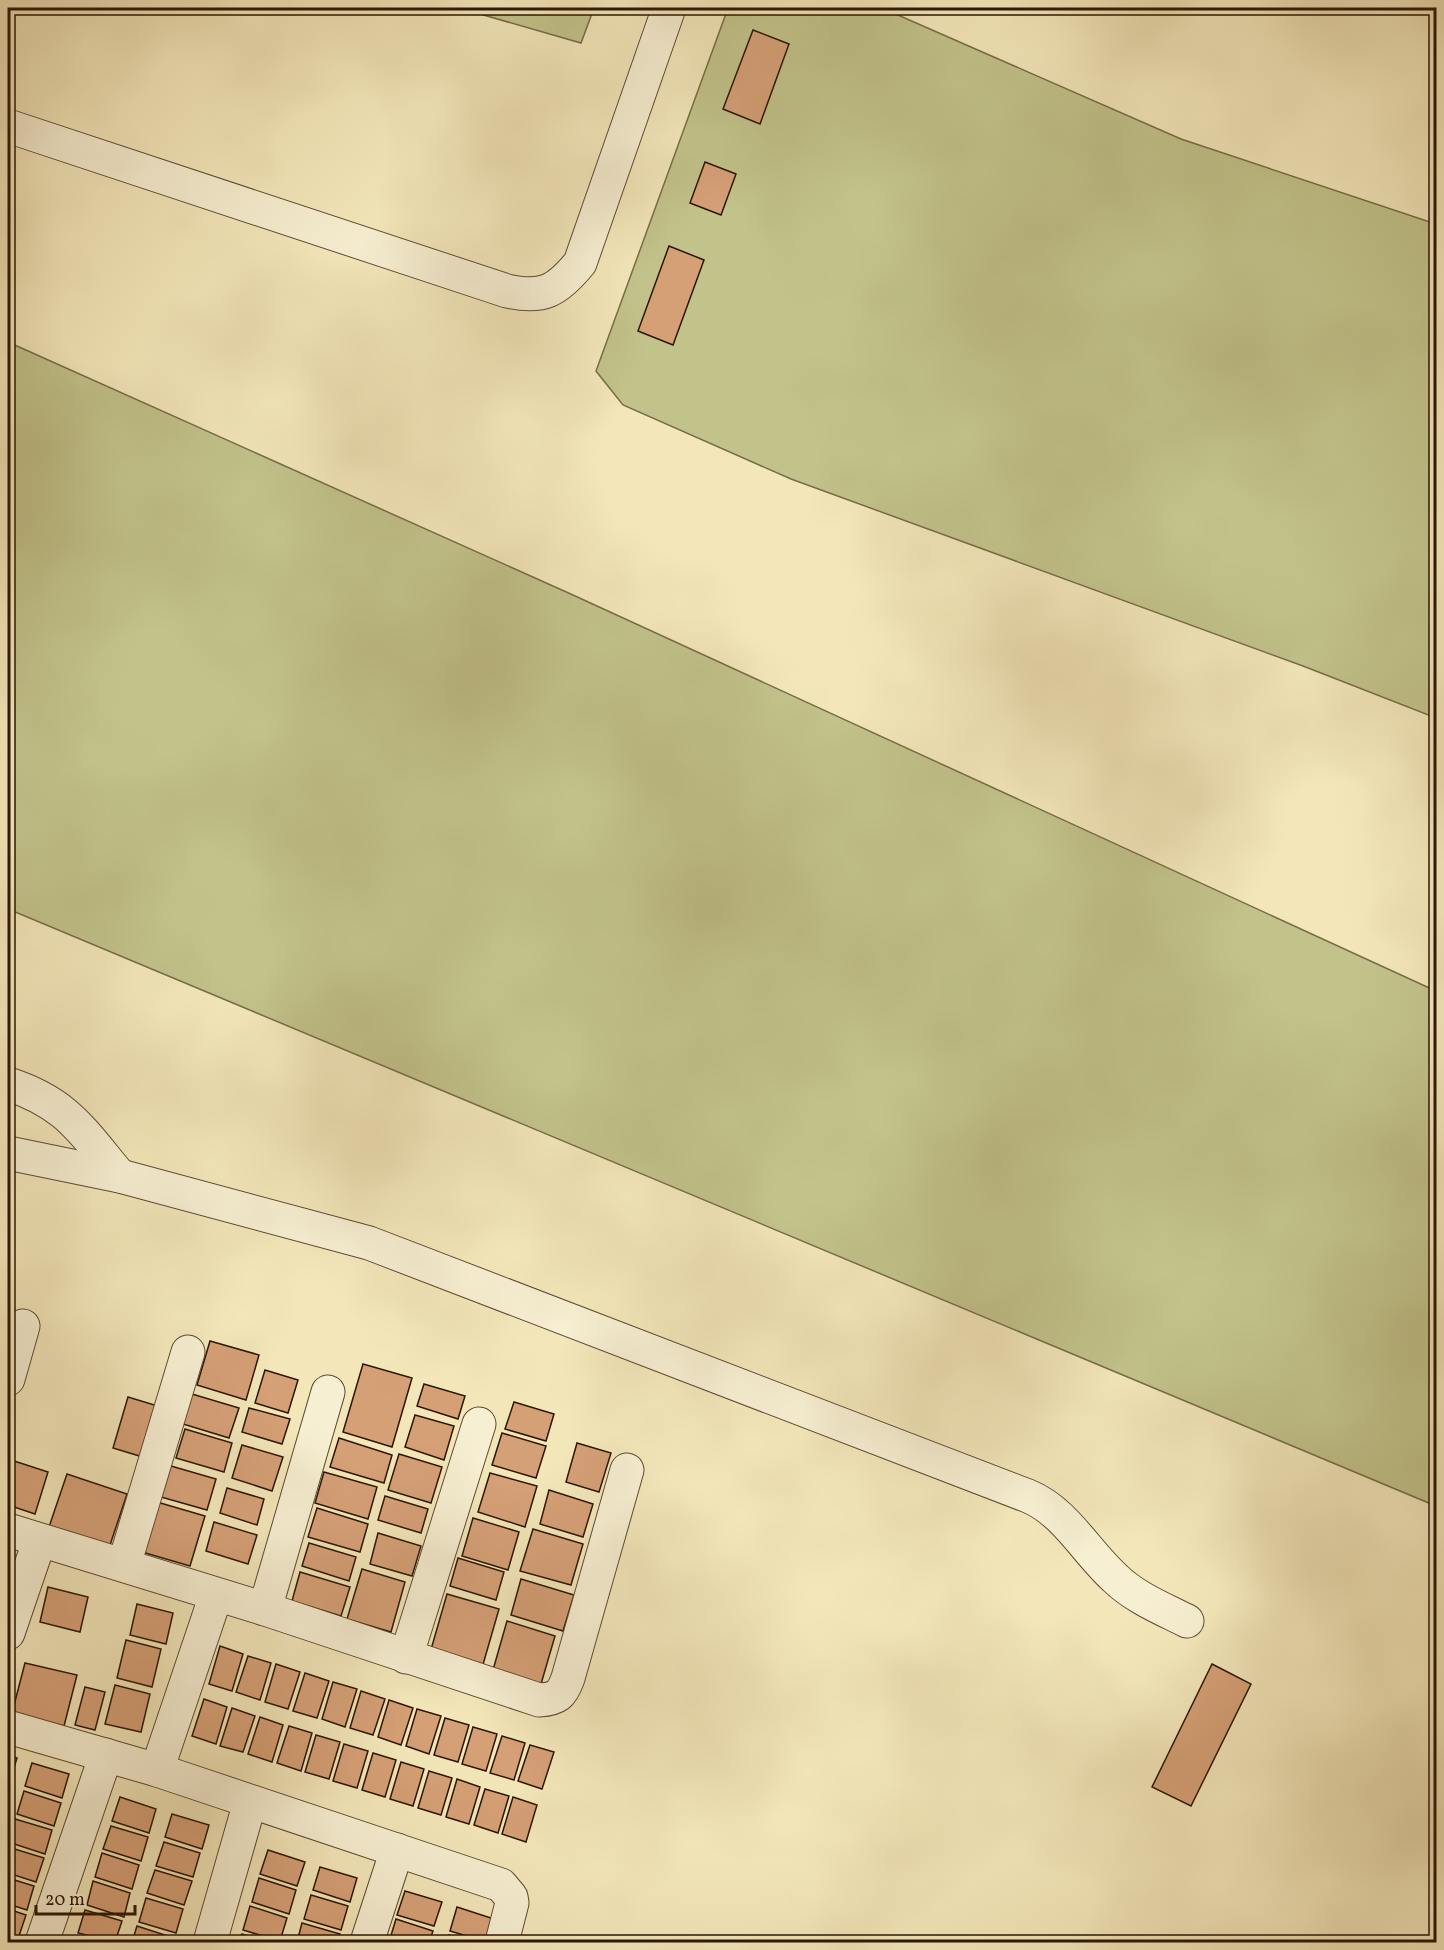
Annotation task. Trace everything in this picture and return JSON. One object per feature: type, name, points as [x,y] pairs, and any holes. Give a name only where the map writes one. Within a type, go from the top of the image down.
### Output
[{"type":"street","points":[[8,126],[528,296],[549,292],[568,278],[580,263],[669,8]]},
{"type":"street","points":[[8,1084],[58,1107],[82,1129],[120,1176]]},
{"type":"street","points":[[8,1152],[120,1176],[369,1243],[1028,1496],[1052,1510],[1116,1580],[1151,1603],[1187,1621]]},
{"type":"street","points":[[8,1379],[23,1326]]},
{"type":"street","points":[[124,1565],[188,1352]]},
{"type":"street","points":[[265,1608],[328,1392]]},
{"type":"street","points":[[406,1657],[479,1424]]},
{"type":"street","points":[[8,1530],[39,1542],[265,1608],[539,1700],[559,1696],[568,1678],[627,1470]]},
{"type":"street","points":[[8,1633],[39,1542]]},
{"type":"street","points":[[157,1770],[216,1595]]},
{"type":"street","points":[[8,1727],[157,1770],[501,1885],[511,1897],[512,1904],[502,1942]]},
{"type":"street","points":[[42,1942],[106,1755]]},
{"type":"street","points":[[210,1942],[250,1802]]},
{"type":"street","points":[[367,1942],[397,1851]]},
{"type":"green space","points":[[459,8],[594,8],[581,43]]},
{"type":"green space","points":[[728,8],[882,8],[1181,139],[1436,224],[1436,718],[1303,666],[791,479],[623,405],[596,371]]},
{"type":"green space","points":[[8,342],[573,595],[1436,991],[1436,1506],[8,909]]},
{"type":"building","points":[[753,30],[789,44],[760,124],[723,109]]},
{"type":"building","points":[[705,162],[736,174],[721,215],[690,203]]},
{"type":"building","points":[[669,246],[704,260],[673,345],[638,331]]},
{"type":"building","points":[[210,1341],[259,1355],[246,1400],[197,1385]]},
{"type":"building","points":[[363,1364],[412,1378],[392,1447],[343,1432]]},
{"type":"building","points":[[265,1370],[298,1380],[288,1413],[255,1403]]},
{"type":"building","points":[[424,1384],[465,1396],[458,1419],[417,1406]]},
{"type":"building","points":[[192,1394],[239,1408],[229,1438],[183,1424]]},
{"type":"building","points":[[128,1397],[161,1407],[146,1458],[113,1448]]},
{"type":"building","points":[[514,1402],[554,1414],[546,1441],[505,1429]]},
{"type":"building","points":[[249,1408],[290,1419],[282,1444],[242,1432]]},
{"type":"building","points":[[415,1415],[454,1426],[444,1460],[405,1447]]},
{"type":"building","points":[[185,1429],[232,1443],[224,1472],[176,1458]]},
{"type":"building","points":[[502,1433],[546,1446],[536,1478],[492,1465]]},
{"type":"building","points":[[339,1438],[392,1455],[384,1483],[330,1467]]},
{"type":"building","points":[[577,1443],[611,1453],[599,1492],[566,1482]]},
{"type":"building","points":[[242,1445],[283,1457],[272,1491],[232,1478]]},
{"type":"building","points":[[399,1454],[442,1467],[431,1503],[388,1490]]},
{"type":"building","points":[[8,1459],[48,1472],[35,1514],[8,1505]]},
{"type":"building","points":[[171,1466],[216,1479],[207,1510],[161,1497]]},
{"type":"building","points":[[324,1472],[377,1487],[368,1519],[315,1503]]},
{"type":"building","points":[[490,1473],[537,1486],[525,1527],[478,1512]]},
{"type":"building","points":[[67,1474],[127,1494],[109,1548],[49,1527]]},
{"type":"building","points":[[227,1488],[264,1499],[257,1525],[220,1513]]},
{"type":"building","points":[[549,1490],[593,1504],[583,1537],[540,1524]]},
{"type":"building","points":[[385,1496],[428,1509],[421,1533],[378,1520]]},
{"type":"building","points":[[157,1502],[205,1516],[190,1566],[142,1552]]},
{"type":"building","points":[[317,1508],[368,1524],[360,1552],[308,1537]]},
{"type":"building","points":[[473,1518],[519,1532],[508,1570],[462,1556]]},
{"type":"building","points":[[214,1522],[257,1535],[248,1564],[206,1551]]},
{"type":"building","points":[[533,1529],[583,1544],[571,1585],[520,1571]]},
{"type":"building","points":[[378,1533],[421,1546],[412,1576],[370,1564]]},
{"type":"building","points":[[309,1543],[356,1557],[349,1581],[302,1566]]},
{"type":"building","points":[[458,1558],[504,1572],[496,1600],[450,1586]]},
{"type":"building","points":[[362,1569],[405,1582],[391,1632],[347,1619]]},
{"type":"building","points":[[300,1572],[350,1587],[341,1616],[292,1601]]},
{"type":"building","points":[[521,1579],[574,1595],[563,1631],[511,1615]]},
{"type":"building","points":[[48,1587],[88,1597],[80,1632],[40,1622]]},
{"type":"building","points":[[447,1594],[499,1609],[482,1668],[430,1653]]},
{"type":"building","points":[[137,1604],[173,1613],[166,1644],[130,1635]]},
{"type":"building","points":[[507,1621],[555,1636],[541,1684],[493,1670]]},
{"type":"building","points":[[126,1640],[161,1649],[152,1687],[117,1678]]},
{"type":"building","points":[[220,1646],[243,1654],[232,1691],[209,1684]]},
{"type":"building","points":[[248,1656],[271,1663],[260,1700],[236,1692]]},
{"type":"building","points":[[25,1663],[77,1675],[64,1726],[12,1713]]},
{"type":"building","points":[[276,1664],[300,1672],[288,1709],[265,1702]]},
{"type":"building","points":[[1212,1664],[1251,1684],[1191,1806],[1152,1787]]},
{"type":"building","points":[[305,1673],[329,1681],[317,1718],[293,1711]]},
{"type":"building","points":[[333,1682],[357,1689],[345,1727],[322,1719]]},
{"type":"building","points":[[115,1685],[150,1694],[141,1732],[105,1724]]},
{"type":"building","points":[[85,1687],[105,1692],[95,1730],[75,1725]]},
{"type":"building","points":[[361,1691],[385,1699],[373,1735],[350,1728]]},
{"type":"building","points":[[204,1699],[227,1707],[216,1744],[192,1736]]},
{"type":"building","points":[[389,1700],[413,1708],[401,1745],[378,1737]]},
{"type":"building","points":[[232,1708],[255,1716],[243,1752],[220,1746]]},
{"type":"building","points":[[417,1709],[441,1716],[429,1754],[406,1746]]},
{"type":"building","points":[[260,1717],[283,1725],[272,1762],[248,1754]]},
{"type":"building","points":[[445,1718],[469,1725],[458,1762],[434,1755]]},
{"type":"building","points":[[289,1726],[312,1733],[301,1771],[277,1763]]},
{"type":"building","points":[[473,1727],[497,1734],[486,1771],[462,1764]]},
{"type":"building","points":[[316,1735],[340,1742],[329,1779],[305,1772]]},
{"type":"building","points":[[502,1736],[525,1743],[514,1780],[490,1773]]},
{"type":"building","points":[[344,1744],[368,1751],[357,1788],[333,1781]]},
{"type":"building","points":[[530,1745],[554,1752],[542,1789],[518,1781]]},
{"type":"building","points":[[373,1753],[396,1760],[385,1797],[362,1790]]},
{"type":"building","points":[[8,1755],[17,1758],[10,1781],[8,1781]]},
{"type":"building","points":[[401,1762],[424,1769],[413,1806],[390,1799]]},
{"type":"building","points":[[32,1763],[69,1774],[62,1798],[25,1786]]},
{"type":"building","points":[[429,1771],[452,1778],[441,1815],[418,1808]]},
{"type":"building","points":[[457,1779],[480,1787],[469,1824],[446,1817]]},
{"type":"building","points":[[485,1789],[509,1796],[498,1833],[474,1825]]},
{"type":"building","points":[[24,1791],[61,1803],[54,1826],[17,1814]]},
{"type":"building","points":[[120,1797],[156,1809],[149,1833],[112,1821]]},
{"type":"building","points":[[513,1797],[537,1805],[526,1842],[502,1834]]},
{"type":"building","points":[[172,1814],[209,1825],[202,1849],[165,1837]]},
{"type":"building","points":[[15,1819],[52,1830],[45,1854],[8,1842]]},
{"type":"building","points":[[111,1826],[148,1837],[141,1861],[103,1849]]},
{"type":"building","points":[[164,1842],[200,1853],[193,1877],[156,1866]]},
{"type":"building","points":[[8,1847],[44,1858],[36,1882],[8,1873]]},
{"type":"building","points":[[268,1850],[305,1862],[297,1886],[260,1874]]},
{"type":"building","points":[[102,1853],[139,1865],[132,1889],[95,1877]]},
{"type":"building","points":[[320,1867],[357,1878],[350,1902],[313,1890]]},
{"type":"building","points":[[155,1870],[192,1881],[184,1905],[147,1893]]},
{"type":"building","points":[[8,1878],[34,1886],[27,1910],[8,1904]]},
{"type":"building","points":[[259,1878],[296,1890],[289,1914],[252,1902]]},
{"type":"building","points":[[93,1881],[130,1893],[124,1917],[87,1905]]},
{"type":"building","points":[[405,1891],[442,1902],[434,1926],[397,1915]]},
{"type":"building","points":[[311,1895],[348,1906],[341,1930],[304,1919]]},
{"type":"building","points":[[146,1898],[183,1909],[176,1933],[139,1922]]},
{"type":"building","points":[[250,1906],[287,1918],[280,1941],[243,1930]]},
{"type":"building","points":[[457,1907],[494,1919],[487,1942],[450,1931]]},
{"type":"building","points":[[8,1909],[26,1915],[18,1939],[8,1935]]},
{"type":"building","points":[[85,1910],[122,1921],[115,1942],[78,1933]]},
{"type":"building","points":[[396,1919],[433,1931],[429,1942],[389,1942]]},
{"type":"building","points":[[302,1923],[340,1934],[337,1942],[297,1942]]},
{"type":"building","points":[[137,1926],[174,1938],[173,1942],[132,1942]]},
{"type":"building","points":[[242,1934],[267,1942],[239,1942]]},
{"type":"building","points":[[449,1935],[471,1942],[446,1942]]},
{"type":"building","points":[[76,1938],[91,1942],[75,1942]]}]
